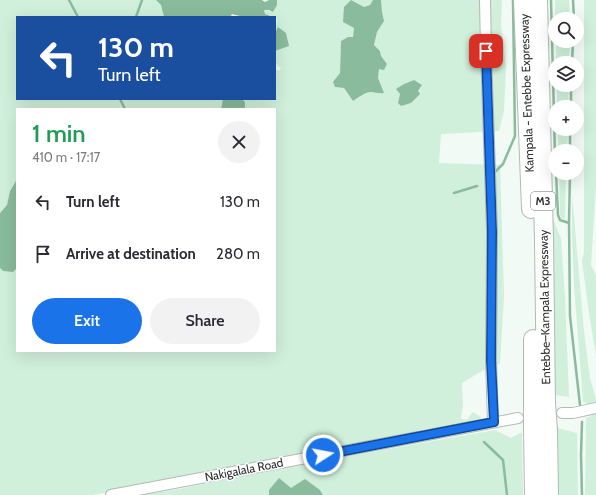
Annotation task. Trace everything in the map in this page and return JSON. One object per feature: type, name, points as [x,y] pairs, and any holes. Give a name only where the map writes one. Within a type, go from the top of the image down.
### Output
[{"type":"highway","name":"Kampala - Entebbe Expressway","points":[[523,0],[534,295],[540,402]]},
{"type":"highway","name":"Entebbe–Kampala Expressway","points":[[534,495],[540,430],[544,240],[538,0]]},
{"type":"highway","name":"Entebbe–Kampala Expressway","points":[[540,430],[549,495]]},
{"type":"street","points":[[485,0],[492,232],[491,360],[494,422]]},
{"type":"street","points":[[562,413],[573,413],[596,408]]},
{"type":"street","name":"Nakigalala Road","points":[[111,495],[518,418]]},
{"type":"shaded area","points":[[0,0],[156,0],[161,5],[164,16],[16,16],[16,100],[223,100],[221,108],[16,108],[16,181],[10,191],[7,205],[0,213]]},
{"type":"shaded area","points":[[156,0],[262,0],[265,2],[269,0],[277,0],[277,5],[273,12],[264,10],[265,14],[270,16],[240,16],[232,14],[231,16],[164,16],[161,5]]},
{"type":"shaded area","points":[[277,0],[351,0],[354,28],[353,37],[341,41],[340,73],[335,87],[344,88],[353,101],[369,92],[383,93],[378,78],[379,69],[387,64],[381,56],[380,51],[374,45],[377,32],[384,21],[381,0],[502,0],[501,24],[506,68],[504,111],[499,131],[441,134],[439,163],[500,165],[504,296],[500,363],[487,368],[462,383],[463,404],[461,419],[467,420],[473,412],[481,417],[480,422],[424,429],[406,434],[93,495],[0,495],[0,268],[3,271],[13,272],[16,269],[16,352],[276,352],[276,108],[245,108],[245,102],[243,100],[276,100],[276,70],[280,70],[281,68],[276,64],[276,51],[284,48],[278,28],[276,31],[276,16],[265,14],[264,10],[273,12],[277,5]],"holes":[[[414,80],[422,85],[411,103],[400,106],[398,103],[404,84]]]},
{"type":"shaded area","points":[[351,0],[373,0],[371,5],[364,7]]},
{"type":"shaded area","points":[[351,0],[364,7],[370,5],[373,0],[381,0],[384,21],[377,32],[374,45],[380,51],[381,56],[387,64],[384,70],[379,69],[378,78],[384,93],[369,92],[353,101],[344,88],[335,87],[333,82],[340,73],[341,41],[348,37],[353,37],[354,28],[343,22],[344,7]]},
{"type":"shaded area","points":[[555,0],[569,0],[570,12],[555,12]]},
{"type":"shaded area","points":[[584,0],[596,0],[596,184],[591,265],[596,275],[596,355],[582,261],[584,253]]},
{"type":"shaded area","points":[[278,27],[286,33],[289,46],[276,51],[276,31]]},
{"type":"shaded area","points":[[556,48],[570,48],[569,56],[556,56]]},
{"type":"shaded area","points":[[414,80],[422,85],[418,91],[420,94],[411,103],[401,106],[398,103],[400,94],[396,89]]},
{"type":"shaded area","points":[[557,92],[569,92],[568,100],[557,100]]},
{"type":"shaded area","points":[[223,100],[243,100],[245,102],[245,108],[221,108]]},
{"type":"shaded area","points":[[558,136],[568,136],[567,144],[558,144]]},
{"type":"shaded area","points":[[559,180],[566,180],[565,219],[561,218]]},
{"type":"shaded area","points":[[16,181],[16,269],[13,272],[3,271],[0,268],[0,213],[7,205],[10,191]]},
{"type":"shaded area","points":[[572,194],[584,331],[590,378],[596,399],[596,402],[589,405],[583,401],[574,286]]},
{"type":"shaded area","points":[[553,219],[561,238],[569,397],[555,395]]},
{"type":"shaded area","points":[[596,414],[596,495],[585,495],[586,418]]},
{"type":"shaded area","points":[[557,428],[577,433],[578,495],[557,495]]},
{"type":"shaded area","points":[[495,430],[511,438],[522,432],[523,495],[323,495],[320,490],[291,488],[269,490],[269,495],[142,495],[282,468]]},
{"type":"shaded area","points":[[279,478],[291,488],[305,479],[320,490],[323,495],[269,495],[269,490]]},
{"type":"waterway","points":[[69,0],[77,16]]},
{"type":"waterway","points":[[136,16],[142,0]]},
{"type":"waterway","points":[[496,171],[503,164],[515,136],[513,0]]},
{"type":"waterway","points":[[551,0],[555,144]]},
{"type":"waterway","points":[[573,0],[574,12]]},
{"type":"waterway","points":[[572,56],[573,48]]},
{"type":"waterway","points":[[571,92],[571,100]]},
{"type":"waterway","points":[[120,100],[124,108]]},
{"type":"waterway","points":[[570,136],[570,144]]},
{"type":"waterway","points":[[556,180],[558,215],[560,220],[569,223]]},
{"type":"waterway","points":[[570,180],[570,316],[580,405]]},
{"type":"waterway","points":[[454,193],[477,186]]},
{"type":"waterway","points":[[582,422],[582,495]]},
{"type":"waterway","points":[[484,442],[503,460],[507,495]]},
{"type":"route","points":[[323,455],[494,422],[491,360],[492,232],[486,51]]}]
